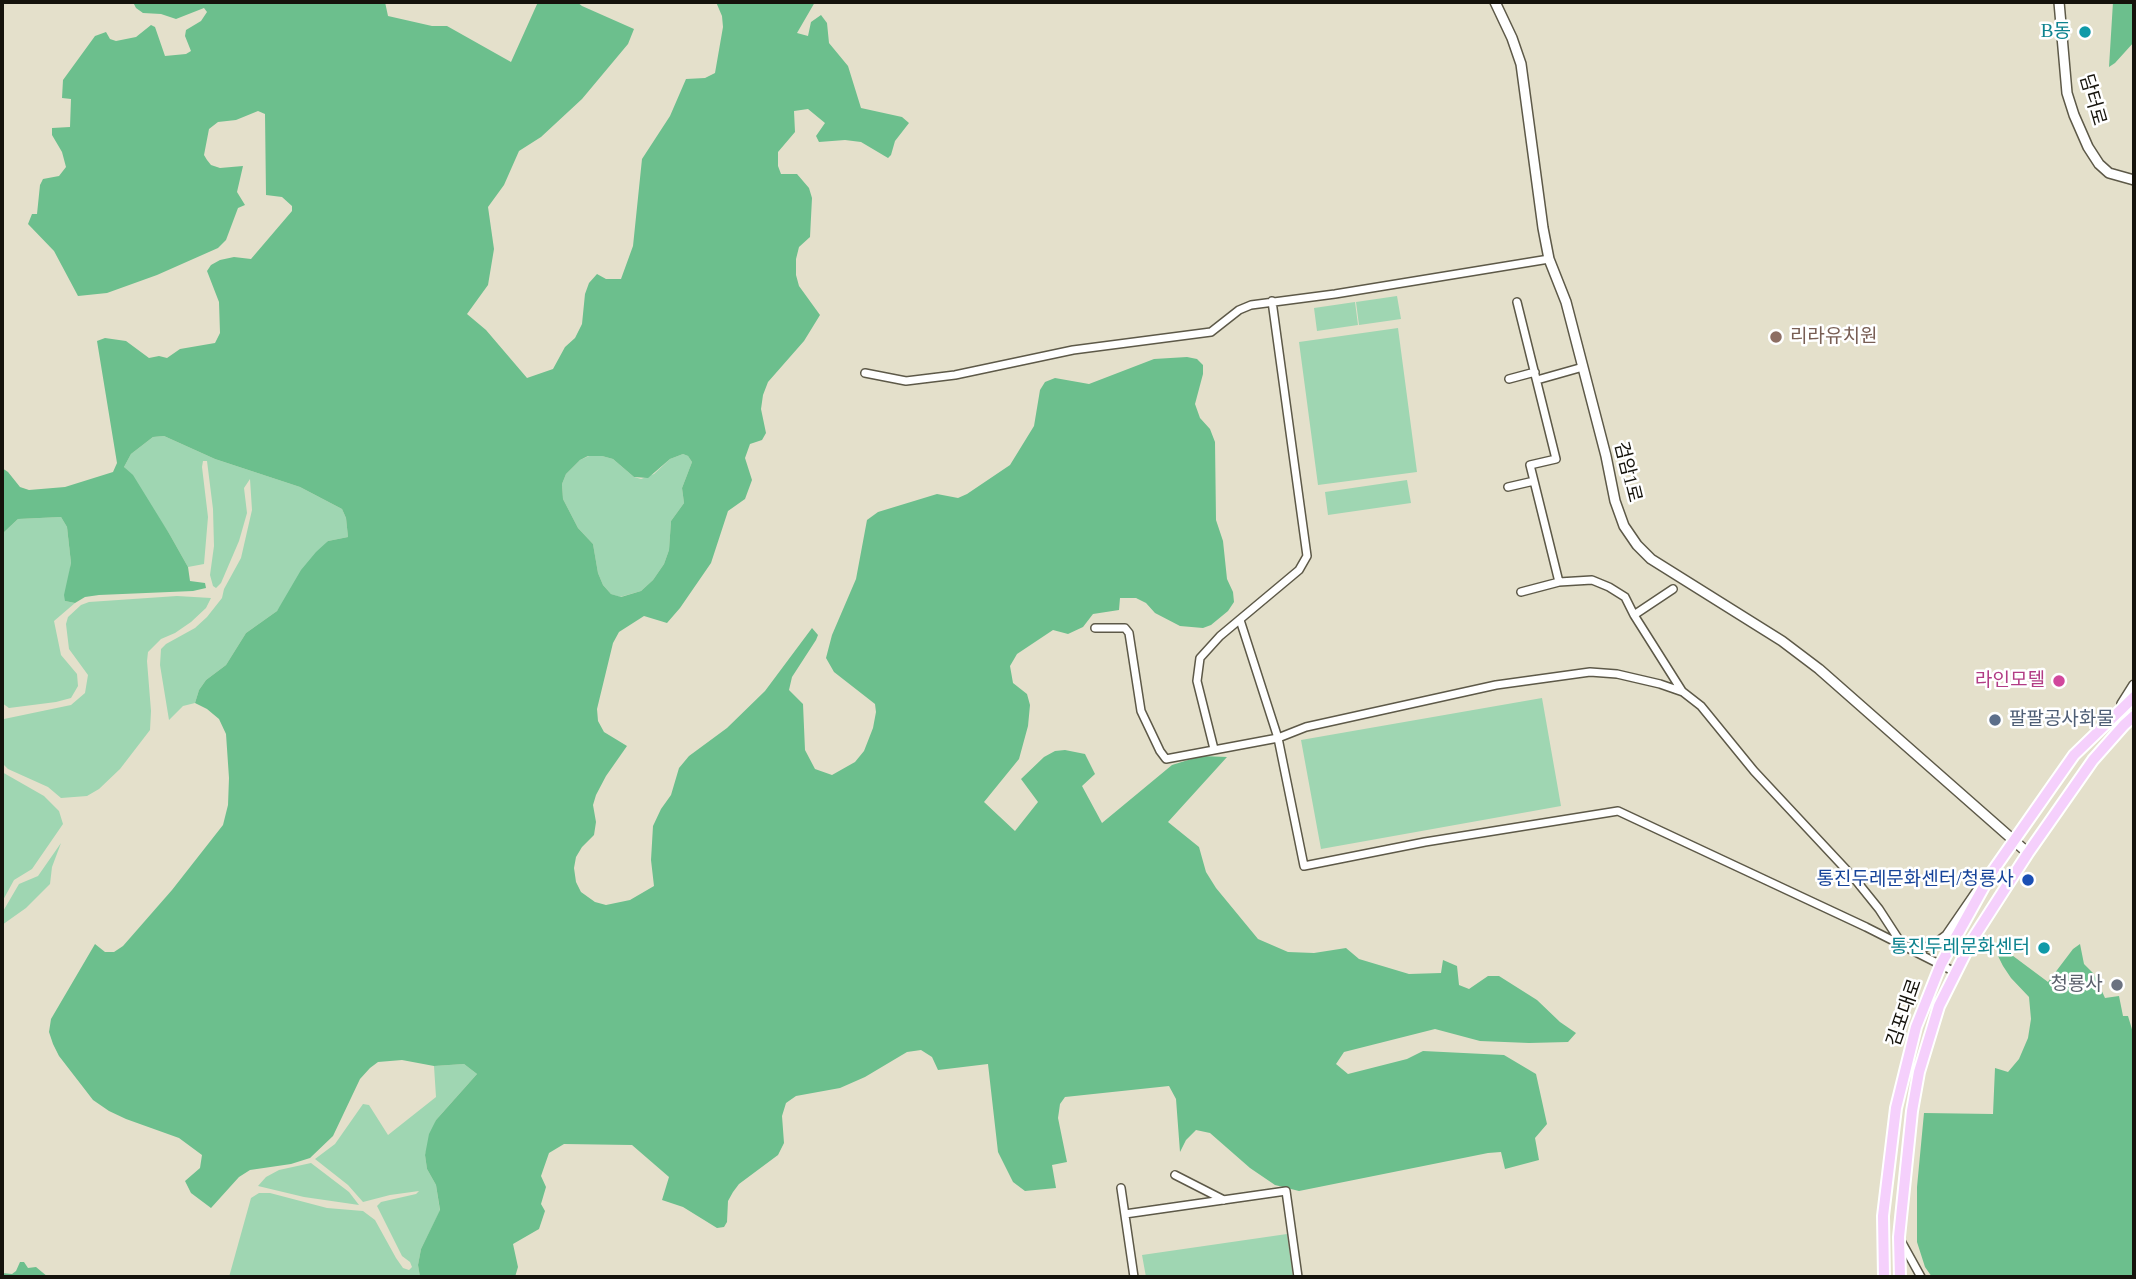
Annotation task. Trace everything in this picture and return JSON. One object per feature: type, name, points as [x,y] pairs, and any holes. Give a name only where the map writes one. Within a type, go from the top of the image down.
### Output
[{"type":"main road","name":"김포대로","points":[[1884,1277],[1883,1216],[1896,1108],[1916,1027],[1941,964],[1992,872],[2074,755],[2134,697]]},
{"type":"main road","name":"김포대로","points":[[1900,1277],[1899,1237],[1910,1124],[1919,1072],[1939,1006],[1972,940],[2028,853],[2093,760],[2134,716]]},
{"type":"street","name":"검암1로","points":[[1495,2],[1521,64],[1549,259],[1566,302],[1615,501],[1624,526],[1651,559],[1800,654],[2028,853]]},
{"type":"street","name":"담터로","points":[[2059,2],[2067,93],[2074,115],[2088,147],[2099,163],[2109,173],[2134,180]]},
{"type":"street","points":[[865,373],[906,381],[955,375],[1096,347],[1211,332],[1239,310],[1251,305],[1549,259]]},
{"type":"street","points":[[1214,749],[1197,681],[1200,658],[1208,647],[1299,570],[1307,556],[1272,302]]},
{"type":"street","points":[[1517,302],[1556,458],[1530,465],[1559,582]]},
{"type":"street","points":[[1537,380],[1583,367]]},
{"type":"street","points":[[1509,379],[1535,372]]},
{"type":"street","points":[[1508,487],[1534,481]]},
{"type":"street","points":[[1521,592],[1559,582],[1591,580],[1609,587],[1625,597],[1683,692]]},
{"type":"street","points":[[1634,615],[1673,589]]},
{"type":"street","points":[[1240,620],[1278,738],[1304,866],[1425,842],[1618,811],[1955,972]]},
{"type":"street","points":[[1095,628],[1125,628],[1129,633],[1141,711],[1166,759],[1278,738],[1306,727],[1424,699],[1496,685],[1590,672],[1617,674],[1683,692],[1701,706],[1754,771],[1854,878],[1879,909],[1903,946]]},
{"type":"street","points":[[2116,713],[2134,685]]},
{"type":"street","points":[[1903,946],[1926,947],[1938,941],[1992,872]]},
{"type":"street","points":[[1175,1175],[1224,1200]]},
{"type":"street","points":[[1121,1188],[1134,1277]]},
{"type":"street","points":[[1125,1214],[1286,1191],[1298,1277]]},
{"type":"street","points":[[1899,1237],[1921,1277]]},
{"type":"green space","points":[[133,2],[385,2],[388,16],[432,26],[447,26],[511,62],[538,2],[577,2],[634,29],[628,44],[582,99],[541,137],[519,151],[504,185],[488,207],[494,249],[488,285],[467,314],[486,330],[527,378],[553,369],[565,347],[575,338],[582,324],[585,294],[589,283],[597,274],[606,279],[621,279],[633,246],[642,159],[670,116],[686,79],[705,78],[715,73],[723,27],[716,2],[815,2],[797,33],[808,36],[811,22],[821,15],[827,23],[829,43],[848,66],[861,108],[902,117],[909,123],[895,141],[888,158],[861,142],[819,142],[816,136],[825,123],[808,109],[794,111],[795,132],[778,152],[778,166],[781,174],[797,174],[809,188],[812,198],[810,237],[799,247],[796,275],[799,286],[820,315],[804,341],[768,382],[761,409],[766,433],[762,440],[750,444],[745,458],[752,480],[745,499],[728,511],[711,563],[667,623],[644,616],[619,632],[613,643],[597,709],[598,721],[604,732],[627,746],[596,795],[593,805],[596,822],[594,835],[576,857],[576,882],[581,892],[595,902],[606,905],[630,900],[654,886],[651,860],[653,826],[671,795],[679,768],[689,756],[727,728],[765,691],[812,628],[818,635],[792,677],[789,690],[803,704],[805,750],[815,769],[832,775],[855,762],[864,751],[873,728],[875,704],[834,672],[826,658],[832,635],[856,579],[867,520],[878,512],[937,494],[958,498],[1010,465],[1034,426],[1040,390],[1045,382],[1055,378],[1089,384],[1154,359],[1197,359],[1203,365],[1203,374],[1195,404],[1215,442],[1216,520],[1223,541],[1227,579],[1234,602],[1228,611],[1203,628],[1180,626],[1155,613],[1146,603],[1136,598],[1120,598],[1119,610],[1093,614],[1083,627],[1068,634],[1053,630],[1017,654],[1010,666],[1013,683],[1027,694],[1030,705],[1028,726],[1019,759],[984,802],[1015,831],[1038,802],[1021,779],[1044,757],[1055,751],[1065,750],[1085,754],[1095,774],[1082,786],[1102,823],[1172,765],[1201,756],[1227,757],[1168,822],[1199,847],[1206,872],[1216,888],[1258,939],[1288,952],[1314,953],[1346,948],[1359,959],[1409,974],[1441,973],[1443,960],[1457,966],[1459,985],[1469,989],[1488,976],[1499,976],[1537,1000],[1576,1033],[1568,1042],[1529,1043],[1480,1041],[1435,1029],[1344,1052],[1336,1064],[1348,1074],[1407,1059],[1423,1051],[1504,1055],[1536,1074],[1547,1124],[1535,1138],[1539,1160],[1505,1169],[1501,1152],[1488,1153],[1299,1191],[1275,1185],[1250,1168],[1210,1133],[1196,1130],[1186,1140],[1180,1152],[1176,1099],[1169,1086],[1065,1097],[1060,1104],[1058,1118],[1067,1162],[1052,1165],[1056,1188],[1025,1191],[1013,1182],[998,1152],[988,1064],[938,1070],[932,1057],[921,1050],[907,1052],[865,1077],[840,1088],[796,1096],[786,1103],[782,1116],[784,1143],[778,1155],[739,1184],[733,1192],[728,1201],[727,1222],[724,1227],[717,1228],[683,1207],[662,1200],[669,1177],[632,1145],[564,1144],[549,1153],[541,1176],[546,1187],[541,1204],[545,1211],[539,1229],[513,1244],[518,1267],[515,1277],[420,1277],[418,1265],[421,1249],[440,1210],[436,1185],[427,1169],[425,1155],[429,1134],[436,1120],[477,1074],[464,1064],[434,1066],[402,1060],[378,1062],[370,1068],[360,1079],[333,1136],[310,1158],[291,1164],[250,1170],[239,1177],[211,1208],[191,1193],[185,1181],[200,1168],[202,1155],[179,1138],[126,1119],[93,1100],[59,1056],[49,1032],[51,1019],[95,944],[105,952],[114,952],[123,946],[223,825],[228,805],[229,778],[226,734],[219,719],[195,703],[199,690],[206,680],[226,665],[246,633],[277,611],[301,570],[316,552],[328,541],[348,537],[342,509],[300,487],[215,459],[164,436],[153,437],[131,454],[124,467],[133,475],[170,535],[188,567],[190,581],[205,583],[206,588],[193,591],[99,595],[85,597],[75,603],[65,601],[71,563],[67,527],[61,517],[18,519],[2,534],[2,468],[20,487],[29,490],[65,487],[113,472],[117,463],[97,341],[105,338],[126,341],[149,358],[167,358],[180,349],[215,343],[220,333],[219,302],[207,271],[220,260],[234,257],[251,259],[292,211],[292,206],[282,197],[266,195],[265,114],[258,111],[236,120],[218,122],[209,129],[204,155],[211,165],[220,168],[243,166],[237,192],[245,205],[238,208],[226,240],[218,248],[157,275],[107,293],[78,296],[54,251],[28,224],[32,214],[37,214],[43,179],[59,176],[66,167],[62,152],[52,135],[52,128],[70,127],[71,99],[62,98],[63,80],[95,36],[106,32],[110,39],[116,41],[136,37],[151,25],[155,27],[165,56],[186,54],[191,51],[185,36],[186,30],[201,21],[207,12],[204,8],[176,19],[161,14],[143,13]],"holes":[[[683,454],[692,462],[682,488],[684,503],[671,521],[669,550],[664,564],[641,591],[621,597],[611,594],[598,573],[593,544],[578,528],[563,499],[562,484],[566,474],[580,460],[588,456],[602,456],[613,459],[634,477],[648,478],[670,459]]]},
{"type":"green space","points":[[2113,2],[2134,2],[2134,42],[2109,67]]},
{"type":"green space","points":[[1397,296],[1401,319],[1359,325],[1356,302]]},
{"type":"green space","points":[[1355,302],[1358,325],[1317,331],[1314,308]]},
{"type":"green space","points":[[1398,328],[1417,472],[1318,485],[1299,342]]},
{"type":"green space","points":[[164,436],[215,459],[300,487],[342,509],[348,537],[328,541],[277,611],[246,633],[226,665],[206,680],[195,703],[183,706],[169,720],[160,665],[161,649],[195,628],[222,598],[241,558],[252,510],[250,479],[244,488],[247,513],[239,541],[221,583],[216,588],[210,575],[214,546],[207,461],[203,461],[202,467],[208,517],[204,564],[188,567],[124,467],[131,454],[153,437]]},
{"type":"green space","points":[[683,454],[692,462],[682,488],[684,503],[671,521],[669,550],[664,564],[641,591],[620,597],[611,594],[598,573],[593,544],[578,528],[563,499],[562,484],[566,474],[580,460],[589,456],[602,456],[613,459],[634,477],[641,479],[654,474],[670,459]]},
{"type":"green space","points":[[1407,480],[1411,503],[1328,515],[1325,492]]},
{"type":"green space","points":[[61,517],[67,527],[71,563],[65,601],[75,603],[54,621],[61,655],[77,674],[78,686],[71,698],[9,708],[2,703],[2,534],[18,519]]},
{"type":"green space","points":[[177,596],[211,598],[206,608],[191,622],[161,639],[148,652],[150,730],[120,769],[99,789],[87,796],[61,798],[48,787],[8,769],[2,763],[4,719],[71,705],[85,693],[88,675],[69,649],[66,624],[68,617],[81,605],[89,602]]},
{"type":"green space","points":[[1542,698],[1561,806],[1321,849],[1301,740]]},
{"type":"green space","points":[[2,772],[44,796],[59,811],[63,824],[32,869],[14,880],[2,902]]},
{"type":"green space","points":[[61,843],[52,867],[50,884],[26,908],[2,925],[2,913],[19,884],[38,876]]},
{"type":"green space","points":[[1997,944],[2048,982],[2073,949],[2080,944],[2084,964],[2094,974],[2105,998],[2119,996],[2123,1016],[2128,1016],[2134,1036],[2134,1277],[1932,1277],[1925,1267],[1917,1242],[1917,1187],[1924,1113],[1993,1114],[1995,1068],[2008,1072],[2019,1059],[2028,1038],[2031,1019],[2029,997],[2003,966],[1997,954]]},
{"type":"green space","points":[[464,1064],[477,1074],[436,1120],[425,1155],[427,1169],[436,1185],[440,1211],[421,1249],[418,1265],[420,1277],[229,1277],[251,1198],[259,1193],[270,1193],[327,1208],[363,1211],[375,1220],[396,1258],[403,1268],[409,1270],[412,1267],[410,1262],[402,1256],[377,1206],[381,1202],[419,1191],[363,1202],[348,1185],[315,1159],[335,1144],[363,1104],[369,1105],[388,1135],[436,1097],[434,1066]]},
{"type":"green space","points":[[311,1163],[349,1192],[359,1205],[304,1197],[258,1186],[266,1177],[279,1170]]},
{"type":"green space","points":[[1287,1234],[1293,1277],[1146,1277],[1142,1255]]},
{"type":"green space","points":[[20,1262],[24,1262],[28,1268],[36,1267],[48,1277],[2,1277],[2,1273],[12,1274],[16,1271]]},
{"type":"place","name":"B동","points":[[2085,32]]},
{"type":"place","name":"리라유치원","points":[[1776,337]]},
{"type":"place","name":"라인모텔","points":[[2059,681]]},
{"type":"place","name":"팔팔공사화물","points":[[1995,720]]},
{"type":"place","name":"통진두레문화센터/청룡사","points":[[2028,880]]},
{"type":"place","name":"통진두레문화센터","points":[[2044,948]]},
{"type":"place","name":"청룡사","points":[[2117,985]]}]
